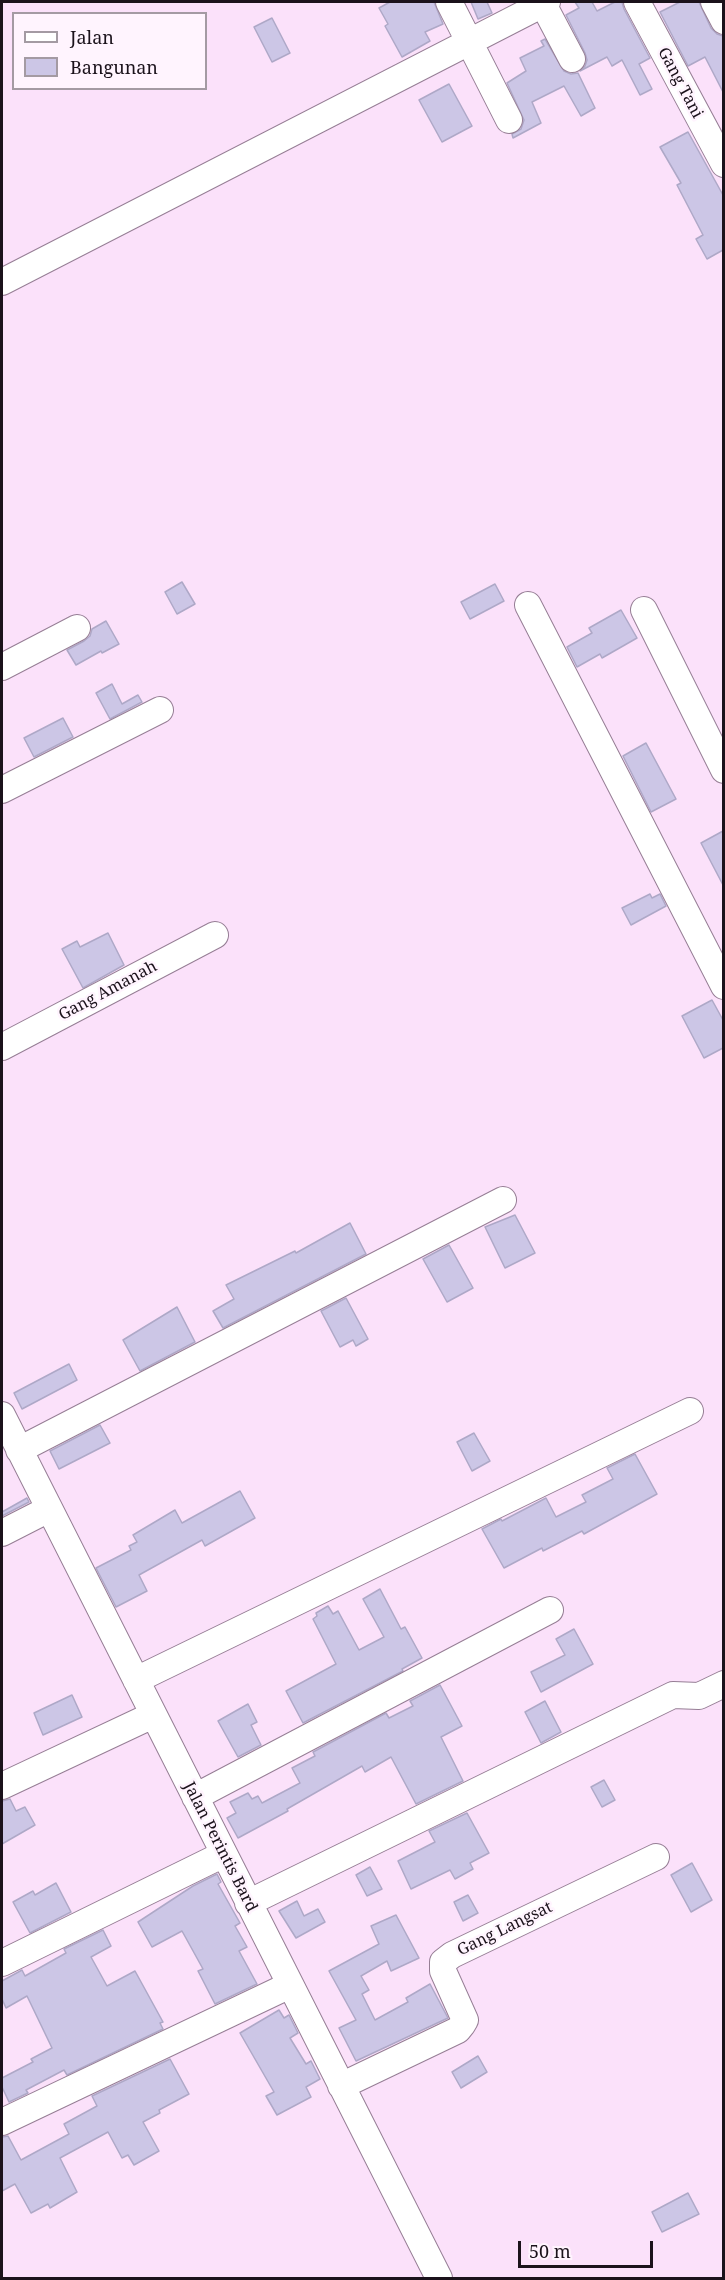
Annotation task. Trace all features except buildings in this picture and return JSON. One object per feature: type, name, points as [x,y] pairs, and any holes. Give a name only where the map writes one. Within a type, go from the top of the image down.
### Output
[{"type":"street","points":[[449,2],[509,120]]},
{"type":"street","name":"Gang Tani","points":[[637,2],[723,164]]},
{"type":"street","points":[[714,2],[723,21]]},
{"type":"street","points":[[2,282],[469,42],[538,4],[572,59]]},
{"type":"street","points":[[528,605],[723,986]]},
{"type":"street","points":[[644,610],[723,770]]},
{"type":"street","points":[[2,667],[77,628]]},
{"type":"street","points":[[2,790],[160,710]]},
{"type":"street","name":"Gang Amanah","points":[[2,1047],[214,934]]},
{"type":"street","points":[[19,1450],[503,1200]]},
{"type":"street","points":[[136,1680],[690,1412]]},
{"type":"street","name":"Jalan Perintis Bard","points":[[2,1415],[439,2278]]},
{"type":"street","points":[[2,1533],[49,1509]]},
{"type":"street","points":[[195,1797],[550,1610]]},
{"type":"street","points":[[248,1903],[673,1695],[699,1696],[723,1684]]},
{"type":"street","points":[[2,1786],[153,1715]]},
{"type":"street","points":[[2,1963],[224,1854]]},
{"type":"street","name":"Gang Langsat","points":[[341,2086],[458,2030],[465,2020],[443,1971],[443,1962],[452,1955],[657,1857]]},
{"type":"street","points":[[4,2115],[290,1985]]}]
